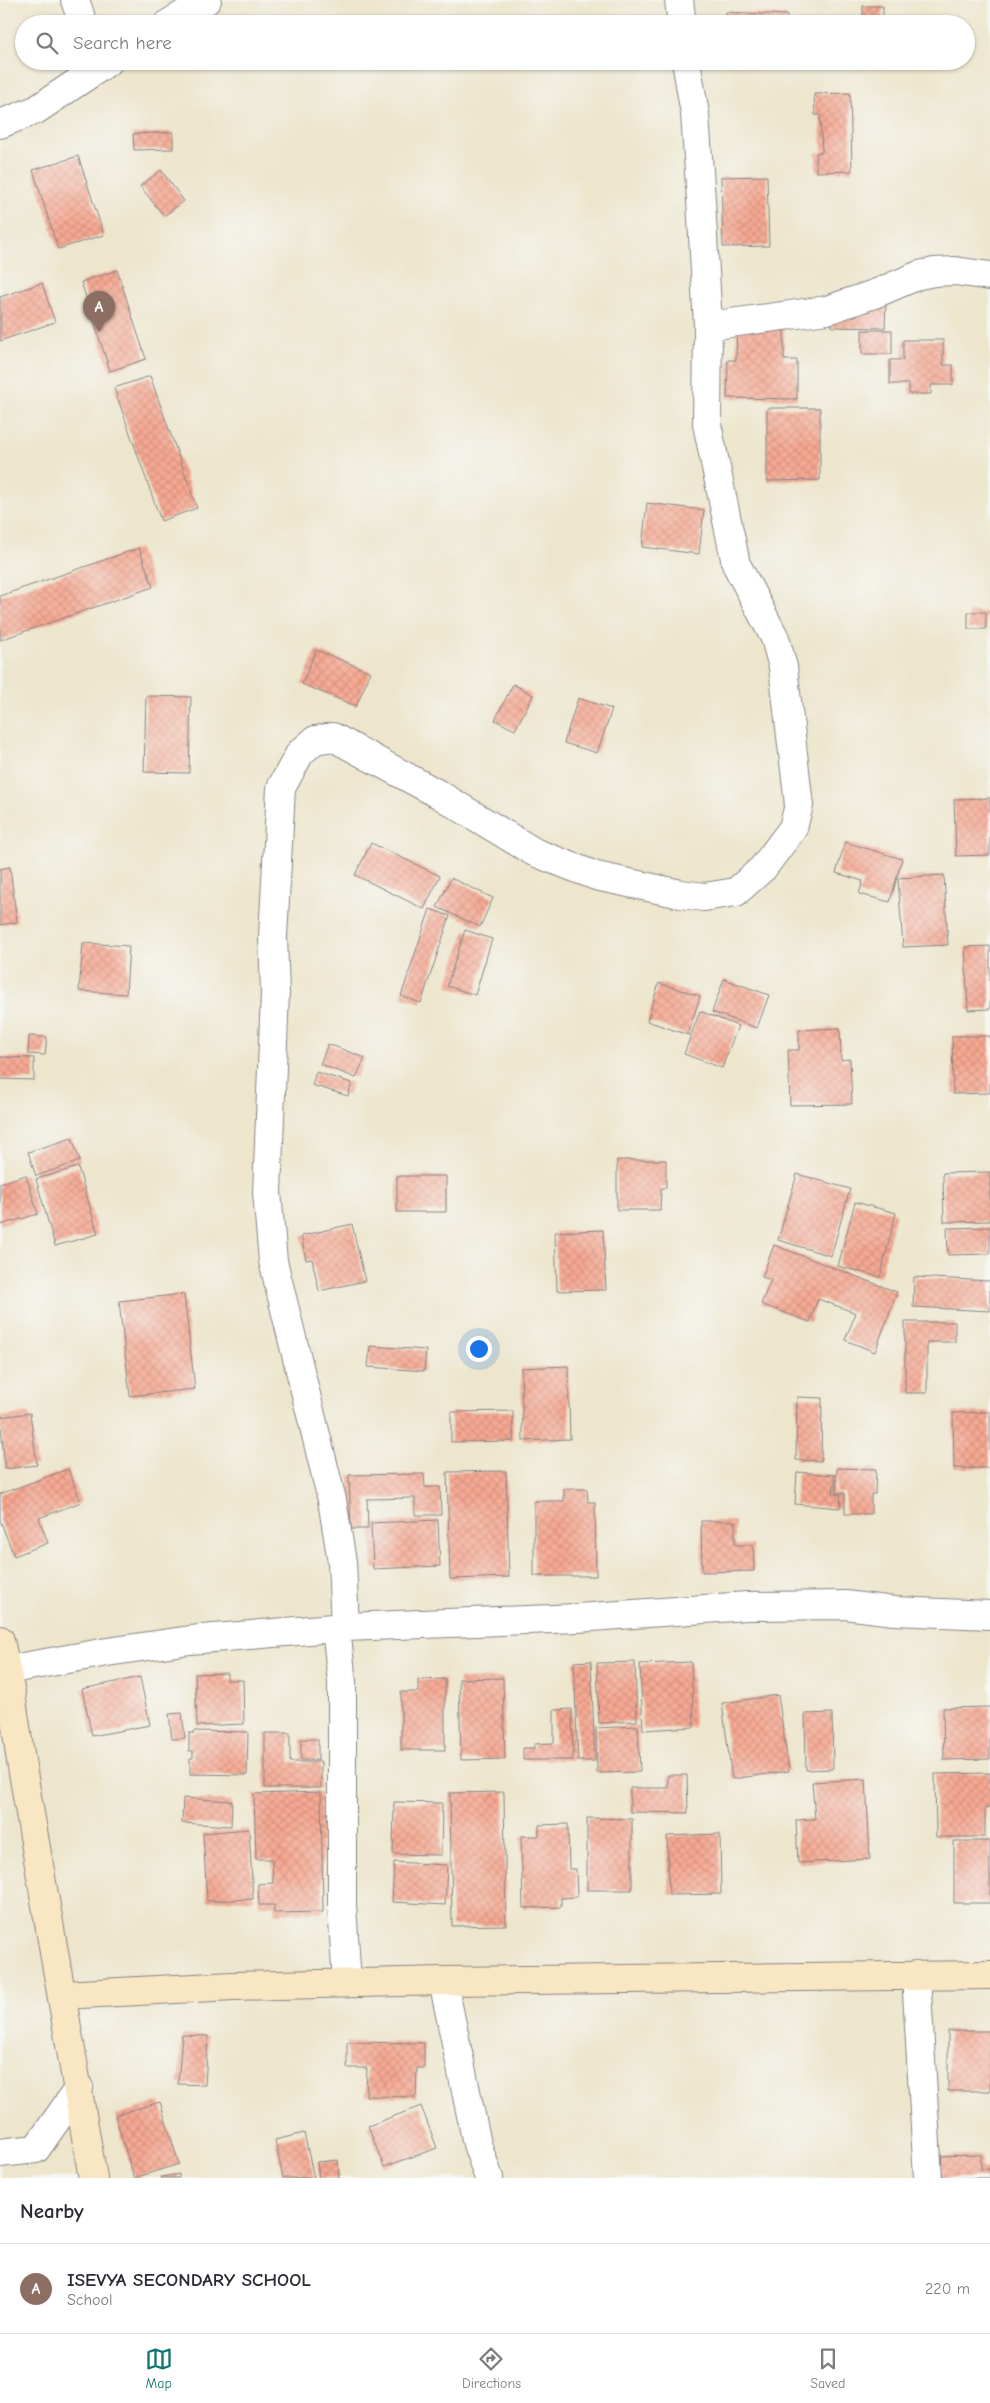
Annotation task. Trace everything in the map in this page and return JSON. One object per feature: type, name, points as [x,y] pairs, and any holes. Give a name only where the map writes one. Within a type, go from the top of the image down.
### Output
[{"type":"street","points":[[75,0],[80,15]]},
{"type":"street","points":[[183,15],[207,0]]},
{"type":"street","points":[[679,0],[681,15]]},
{"type":"street","points":[[0,124],[36,110],[93,70]]},
{"type":"street","points":[[347,1983],[342,1905],[342,1562],[332,1500],[273,1262],[267,1192],[275,993],[272,936],[281,788],[300,753],[315,740],[333,737],[440,795],[534,852],[596,876],[704,897],[736,892],[762,868],[793,828],[799,805],[783,667],[775,638],[736,564],[707,424],[708,326],[695,114],[688,70]]},
{"type":"street","points":[[708,326],[827,310],[926,274],[955,271],[990,276]]},
{"type":"street","points":[[6,1670],[107,1652],[190,1640],[341,1627],[577,1618],[747,1606],[845,1605],[894,1611],[990,1615]]},
{"type":"street","points":[[0,1640],[79,2088],[93,2178]]},
{"type":"street","points":[[916,1975],[928,2178]]},
{"type":"street","points":[[62,1995],[223,1986],[347,1983],[990,1975]]},
{"type":"street","points":[[443,1981],[477,2144],[489,2178]]},
{"type":"street","points":[[0,2153],[36,2148],[79,2088]]},
{"type":"building","points":[[863,6],[883,6],[883,15],[863,15]]},
{"type":"building","points":[[726,12],[787,15],[726,15]]},
{"type":"building","points":[[850,93],[852,171],[816,172],[816,153],[822,152],[820,115],[815,115],[814,94]]},
{"type":"building","points":[[173,132],[173,149],[134,150],[133,134]]},
{"type":"building","points":[[78,156],[104,235],[58,249],[33,170]]},
{"type":"building","points":[[161,170],[184,201],[164,216],[140,186]]},
{"type":"building","points":[[767,176],[769,246],[723,247],[721,177]]},
{"type":"building","points":[[117,270],[146,359],[110,371],[81,282]]},
{"type":"building","points":[[42,283],[55,322],[0,341],[0,297]]},
{"type":"building","points":[[832,301],[886,302],[885,328],[832,327]]},
{"type":"building","points":[[737,321],[784,322],[784,360],[797,360],[797,399],[727,398],[728,360],[736,360]]},
{"type":"building","points":[[862,330],[892,330],[892,354],[862,354]]},
{"type":"building","points":[[903,340],[943,340],[943,365],[953,365],[953,385],[931,385],[931,394],[909,394],[909,384],[890,384],[890,360],[903,360]]},
{"type":"building","points":[[150,376],[197,508],[161,521],[114,388]]},
{"type":"building","points":[[767,408],[820,408],[820,480],[767,481]]},
{"type":"building","points":[[647,503],[704,510],[699,554],[642,547]]},
{"type":"building","points":[[139,548],[153,587],[0,640],[0,596]]},
{"type":"building","points":[[968,612],[986,612],[986,629],[968,629]]},
{"type":"building","points":[[316,650],[371,672],[356,706],[302,684]]},
{"type":"building","points":[[513,684],[533,695],[515,730],[495,720]]},
{"type":"building","points":[[146,696],[191,697],[189,773],[144,772]]},
{"type":"building","points":[[578,698],[612,709],[597,753],[564,743]]},
{"type":"building","points":[[990,798],[990,855],[956,856],[954,799]]},
{"type":"building","points":[[845,842],[902,859],[890,902],[859,894],[863,881],[836,873]]},
{"type":"building","points":[[371,843],[440,876],[424,909],[355,875]]},
{"type":"building","points":[[10,867],[17,922],[0,925],[0,869]]},
{"type":"building","points":[[944,875],[948,945],[903,947],[898,878]]},
{"type":"building","points":[[451,878],[493,898],[480,927],[437,907]]},
{"type":"building","points":[[430,909],[450,916],[421,1003],[401,996]]},
{"type":"building","points":[[465,930],[492,939],[475,995],[447,986]]},
{"type":"building","points":[[83,943],[129,946],[126,994],[79,991]]},
{"type":"building","points":[[990,946],[990,1009],[968,1010],[965,947]]},
{"type":"building","points":[[724,979],[769,995],[757,1028],[712,1012]]},
{"type":"building","points":[[659,983],[700,996],[688,1035],[647,1021]]},
{"type":"building","points":[[700,1011],[738,1026],[722,1068],[684,1054]]},
{"type":"building","points":[[840,1028],[841,1060],[850,1059],[852,1104],[790,1105],[788,1050],[799,1050],[799,1030]]},
{"type":"building","points":[[29,1036],[47,1037],[45,1055],[28,1054]]},
{"type":"building","points":[[952,1036],[990,1036],[990,1093],[953,1094]]},
{"type":"building","points":[[328,1044],[365,1058],[356,1078],[320,1064]]},
{"type":"building","points":[[0,1057],[34,1058],[34,1080],[0,1079]]},
{"type":"building","points":[[316,1072],[352,1083],[348,1096],[312,1085]]},
{"type":"building","points":[[72,1138],[80,1161],[36,1176],[28,1152]]},
{"type":"building","points":[[617,1160],[666,1160],[666,1188],[661,1188],[660,1210],[617,1210]]},
{"type":"building","points":[[78,1167],[98,1234],[55,1246],[36,1179]]},
{"type":"building","points":[[990,1172],[990,1221],[944,1222],[943,1173]]},
{"type":"building","points":[[797,1174],[850,1189],[831,1256],[778,1240]]},
{"type":"building","points":[[26,1175],[38,1214],[0,1225],[0,1183]]},
{"type":"building","points":[[397,1176],[446,1176],[446,1212],[397,1212]]},
{"type":"building","points":[[855,1202],[896,1213],[880,1277],[838,1266]]},
{"type":"building","points":[[352,1224],[365,1281],[319,1291],[312,1259],[306,1260],[301,1236]]},
{"type":"building","points":[[990,1227],[990,1254],[948,1255],[947,1228]]},
{"type":"building","points":[[603,1230],[606,1290],[557,1291],[555,1232]]},
{"type":"building","points":[[774,1245],[897,1292],[875,1352],[845,1340],[856,1313],[818,1299],[810,1322],[761,1304],[771,1280],[762,1277]]},
{"type":"building","points":[[914,1277],[990,1281],[990,1311],[913,1307]]},
{"type":"building","points":[[184,1294],[195,1389],[130,1396],[119,1301]]},
{"type":"building","points":[[905,1322],[955,1322],[955,1342],[927,1342],[927,1393],[905,1393]]},
{"type":"building","points":[[370,1346],[426,1350],[424,1371],[368,1367]]},
{"type":"building","points":[[568,1366],[570,1439],[523,1441],[521,1368]]},
{"type":"building","points":[[797,1397],[822,1398],[821,1461],[796,1460]]},
{"type":"building","points":[[513,1411],[513,1441],[451,1442],[451,1412]]},
{"type":"building","points":[[990,1412],[990,1468],[954,1468],[953,1413]]},
{"type":"building","points":[[30,1413],[37,1465],[5,1469],[0,1417]]},
{"type":"building","points":[[837,1468],[876,1469],[875,1494],[871,1494],[871,1514],[845,1514],[845,1493],[836,1493]]},
{"type":"building","points":[[68,1469],[81,1502],[39,1518],[48,1543],[14,1556],[0,1520],[0,1494]]},
{"type":"building","points":[[506,1471],[509,1577],[450,1579],[447,1472]]},
{"type":"building","points":[[797,1472],[835,1475],[833,1494],[841,1495],[840,1508],[795,1504]]},
{"type":"building","points":[[424,1474],[425,1487],[440,1487],[441,1515],[415,1515],[415,1498],[367,1499],[368,1529],[351,1529],[349,1475]]},
{"type":"building","points":[[564,1489],[587,1489],[588,1502],[595,1502],[596,1576],[534,1576],[534,1501],[564,1501]]},
{"type":"building","points":[[438,1520],[440,1566],[373,1569],[371,1523]]},
{"type":"building","points":[[701,1521],[735,1521],[735,1545],[753,1545],[754,1571],[702,1572]]},
{"type":"building","points":[[591,1661],[595,1761],[578,1761],[574,1662]]},
{"type":"building","points":[[635,1662],[637,1721],[599,1723],[597,1663]]},
{"type":"building","points":[[691,1662],[694,1727],[643,1730],[640,1664]]},
{"type":"building","points":[[227,1673],[227,1680],[243,1680],[244,1724],[197,1726],[195,1674]]},
{"type":"building","points":[[140,1677],[150,1725],[92,1736],[82,1689]]},
{"type":"building","points":[[503,1678],[505,1759],[461,1760],[459,1679]]},
{"type":"building","points":[[445,1679],[445,1750],[401,1750],[401,1692],[418,1692],[418,1680]]},
{"type":"building","points":[[778,1695],[789,1771],[732,1779],[722,1703]]},
{"type":"building","points":[[990,1707],[990,1759],[944,1760],[943,1708]]},
{"type":"building","points":[[572,1709],[573,1760],[523,1760],[523,1748],[534,1748],[534,1744],[554,1743],[554,1710]]},
{"type":"building","points":[[182,1713],[185,1738],[172,1739],[169,1714]]},
{"type":"building","points":[[832,1713],[833,1769],[806,1770],[805,1714]]},
{"type":"building","points":[[638,1726],[640,1772],[597,1773],[596,1728]]},
{"type":"building","points":[[194,1731],[248,1732],[247,1775],[190,1774],[190,1758],[193,1758],[193,1751],[189,1751],[189,1733],[194,1733]]},
{"type":"building","points":[[265,1733],[290,1733],[290,1762],[321,1762],[321,1788],[265,1788]]},
{"type":"building","points":[[301,1739],[318,1739],[318,1760],[301,1760]]},
{"type":"building","points":[[990,1773],[990,1808],[985,1808],[985,1837],[936,1837],[935,1774]]},
{"type":"building","points":[[668,1775],[687,1775],[688,1813],[630,1812],[630,1788],[668,1788]]},
{"type":"building","points":[[866,1779],[870,1859],[798,1863],[796,1820],[815,1819],[812,1782]]},
{"type":"building","points":[[321,1792],[323,1912],[274,1913],[274,1905],[259,1905],[258,1884],[273,1883],[272,1859],[256,1859],[254,1794]]},
{"type":"building","points":[[504,1792],[506,1925],[452,1926],[450,1793]]},
{"type":"building","points":[[183,1798],[232,1801],[231,1826],[182,1823]]},
{"type":"building","points":[[394,1802],[442,1803],[441,1855],[393,1854]]},
{"type":"building","points":[[587,1818],[632,1819],[632,1890],[587,1890]]},
{"type":"building","points":[[568,1824],[569,1869],[576,1869],[577,1897],[561,1898],[561,1907],[523,1908],[521,1836],[539,1836],[539,1825]]},
{"type":"building","points":[[249,1829],[253,1899],[207,1901],[203,1833]]},
{"type":"building","points":[[720,1834],[721,1894],[669,1895],[667,1836]]},
{"type":"building","points":[[954,1841],[990,1841],[990,1903],[954,1903]]},
{"type":"building","points":[[394,1862],[447,1865],[445,1905],[392,1902]]},
{"type":"building","points":[[948,2031],[990,2031],[990,2091],[948,2091]]},
{"type":"building","points":[[182,2035],[208,2036],[205,2085],[178,2084]]},
{"type":"building","points":[[347,2042],[424,2043],[424,2068],[417,2068],[416,2097],[366,2096],[367,2068],[347,2068]]},
{"type":"building","points":[[160,2102],[179,2164],[134,2178],[115,2115]]},
{"type":"building","points":[[421,2106],[437,2148],[384,2167],[368,2126]]},
{"type":"building","points":[[304,2133],[314,2178],[283,2178],[275,2140]]},
{"type":"building","points":[[981,2155],[981,2169],[990,2169],[990,2178],[936,2178],[936,2156]]},
{"type":"building","points":[[338,2160],[339,2178],[319,2178],[317,2162]]},
{"type":"building","points":[[179,2174],[179,2178],[161,2178],[161,2177]]},
{"type":"place","name":"ISEVYA SECONDARY SCHOOL","points":[[99,332]]}]
